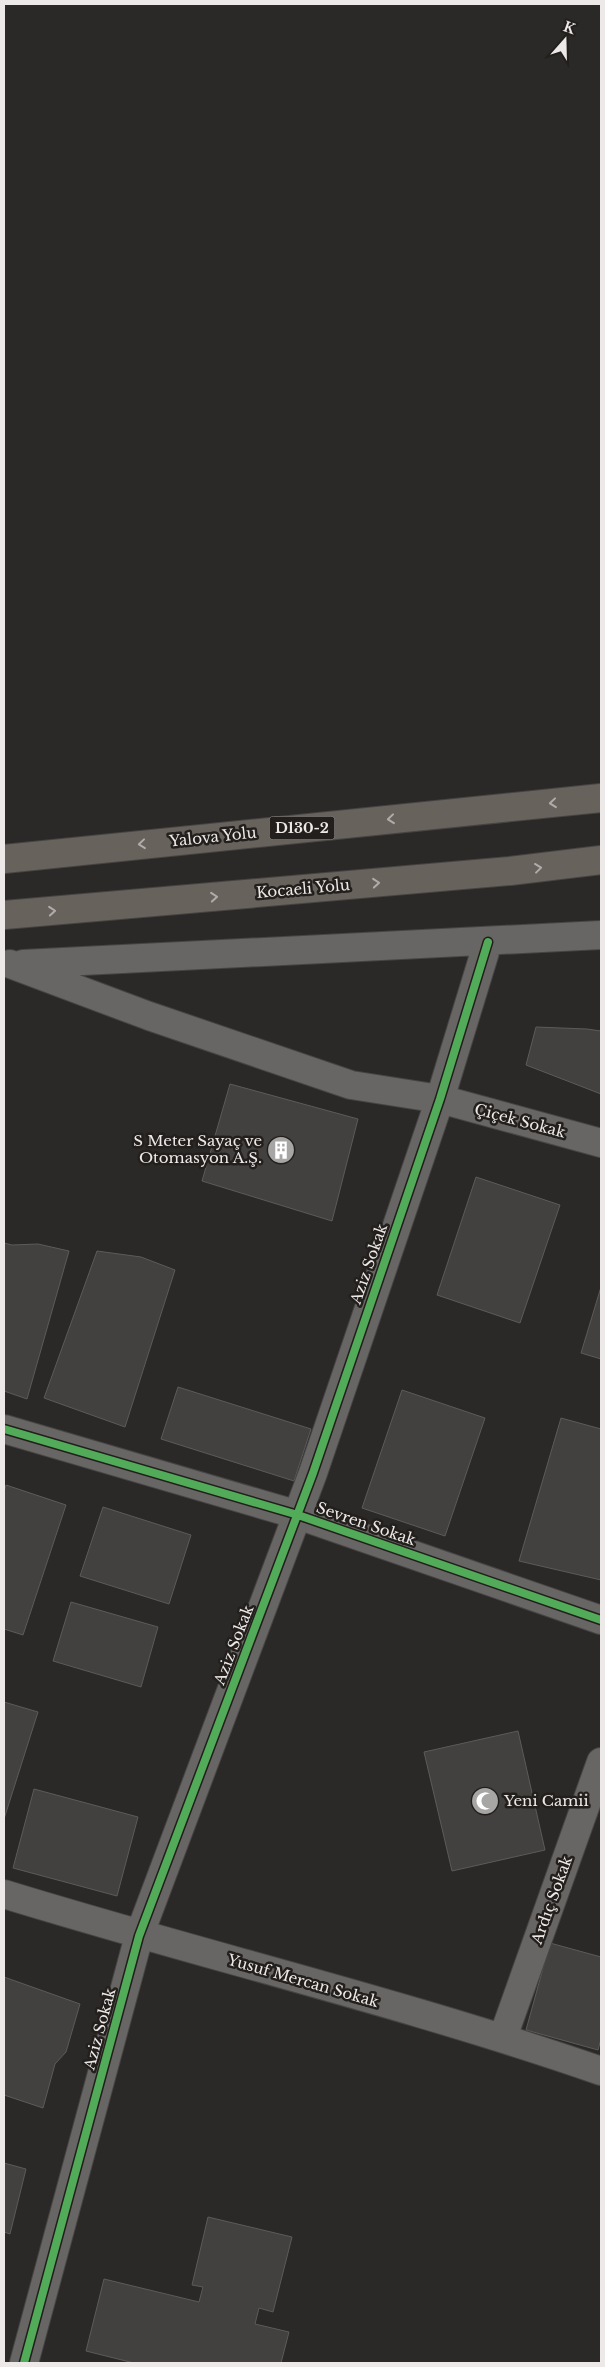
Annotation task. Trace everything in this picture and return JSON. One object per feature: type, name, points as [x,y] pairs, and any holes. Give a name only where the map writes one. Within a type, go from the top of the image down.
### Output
[{"type":"highway","name":"Yalova Yolu","points":[[4,858],[601,798]]},
{"type":"highway","name":"Kocaeli̇ Yolu","points":[[4,915],[510,871],[601,860]]},
{"type":"street","points":[[7,964],[601,935]]},
{"type":"street","name":"Aziz Sokak","points":[[24,2363],[139,1936],[298,1516],[440,1099],[488,942]]},
{"type":"street","name":"Çiçek Sokak","points":[[7,964],[149,1016],[351,1085],[440,1099],[601,1143]]},
{"type":"street","name":"Sevren Sokak","points":[[4,1429],[298,1516],[601,1620]]},
{"type":"street","name":"Ardıç Sokak","points":[[503,2037],[601,1762]]},
{"type":"street","name":"Yusuf Mercan Sokak","points":[[4,1894],[139,1936],[503,2037],[601,2071]]},
{"type":"building","points":[[536,1027],[601,1031],[601,1094],[526,1065]]},
{"type":"building","name":"S Meter Sayaç ve Otomasyon A.Ş.","points":[[230,1084],[358,1119],[332,1221],[202,1181]]},
{"type":"building","points":[[476,1177],[560,1205],[520,1323],[437,1295]]},
{"type":"building","points":[[4,1243],[12,1245],[38,1244],[69,1251],[27,1399],[4,1391]]},
{"type":"building","points":[[97,1251],[141,1257],[175,1270],[125,1427],[44,1398]]},
{"type":"building","points":[[601,1287],[601,1359],[581,1353]]},
{"type":"building","points":[[178,1387],[311,1429],[294,1481],[161,1439]]},
{"type":"building","points":[[402,1390],[485,1418],[445,1536],[362,1508]]},
{"type":"building","points":[[561,1418],[601,1429],[601,1580],[519,1561]]},
{"type":"building","points":[[6,1485],[66,1505],[23,1635],[4,1629],[4,1492]]},
{"type":"building","points":[[103,1507],[191,1535],[169,1604],[80,1576]]},
{"type":"building","points":[[71,1602],[158,1627],[141,1687],[53,1661]]},
{"type":"building","points":[[4,1702],[38,1712],[4,1819]]},
{"type":"building","name":"Yeni Camii","points":[[518,1731],[545,1850],[452,1871],[424,1752]]},
{"type":"building","points":[[34,1789],[138,1817],[117,1896],[13,1868]]},
{"type":"building","points":[[550,1943],[601,1957],[601,2039],[598,2050],[526,2030]]},
{"type":"building","points":[[4,1977],[80,2004],[66,2052],[55,2064],[43,2108],[4,2095]]},
{"type":"building","points":[[4,2163],[26,2169],[10,2234],[4,2232]]},
{"type":"building","points":[[208,2217],[292,2237],[273,2312],[259,2308],[255,2324],[289,2332],[281,2363],[134,2363],[86,2351],[104,2279],[199,2302],[203,2287],[192,2285]]},
{"type":"cycle path","points":[[24,2363],[139,1936],[313,1473],[440,1099],[488,942]]},
{"type":"cycle path","points":[[4,1429],[298,1515],[601,1620]]},
{"type":"place","name":"S Meter Sayaç ve Otomasyon A.Ş.","points":[[281,1150]]},
{"type":"place","name":"Yeni Camii","points":[[485,1801]]}]
